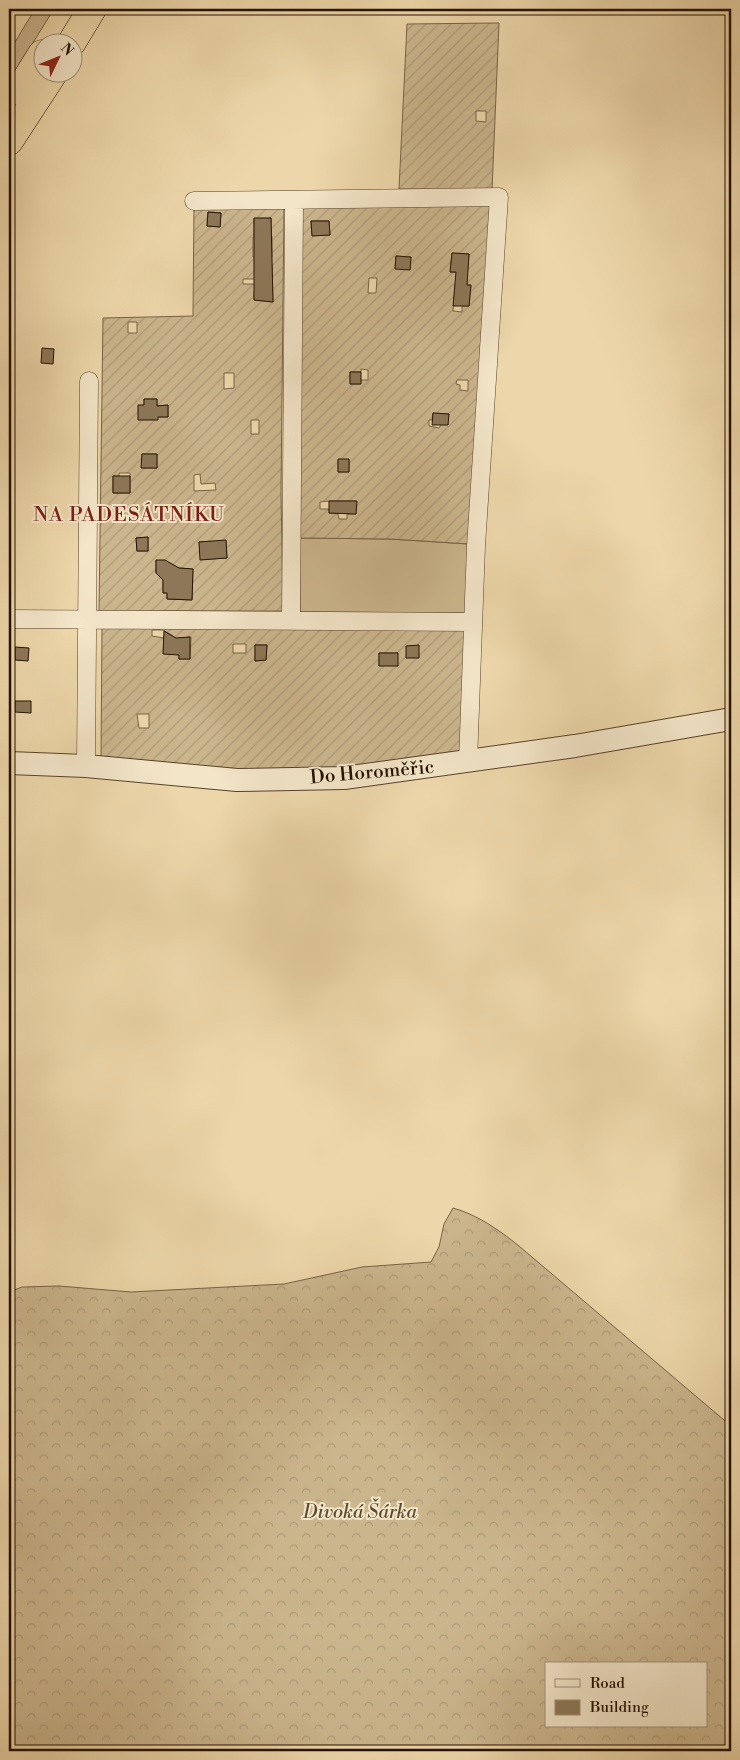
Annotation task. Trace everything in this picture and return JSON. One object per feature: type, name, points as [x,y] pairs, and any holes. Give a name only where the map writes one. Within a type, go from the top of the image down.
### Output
[{"type":"highway","points":[[56,32],[70,9]]},
{"type":"highway","points":[[78,32],[92,9]]},
{"type":"highway","points":[[9,108],[32,70]]},
{"type":"highway","points":[[9,141],[47,82]]},
{"type":"street","points":[[194,201],[499,198],[472,622],[468,762]]},
{"type":"street","points":[[291,620],[294,201]]},
{"type":"street","points":[[86,766],[89,381]]},
{"type":"street","points":[[9,619],[472,622]]},
{"type":"street","name":"Do Horoměřic","points":[[9,763],[86,766],[237,780],[344,778],[468,762],[731,719]]},
{"type":"green space","points":[[35,9],[54,9],[40,32],[32,32],[32,44],[9,81],[9,52]]},
{"type":"green space","points":[[499,23],[492,190],[399,189],[407,24]],"holes":[[[476,111],[486,111],[486,122],[476,121]]]},
{"type":"green space","points":[[284,206],[281,493],[283,611],[99,611],[103,318],[193,316],[194,207]],"holes":[[[208,212],[221,213],[220,227],[207,226]],[[271,218],[271,236],[254,236],[254,219]],[[272,236],[272,257],[253,257],[253,237]],[[259,264],[272,264],[273,302],[254,300],[254,291],[258,291],[258,284],[243,284],[243,279],[259,279]],[[128,322],[137,322],[137,333],[128,333]],[[224,373],[234,373],[234,388],[224,389]],[[144,399],[157,399],[157,406],[168,405],[168,417],[158,417],[144,405]],[[251,420],[259,420],[259,434],[251,434]],[[142,454],[157,454],[157,468],[143,468]],[[119,473],[130,473],[130,493],[113,493],[113,476],[119,476]],[[200,474],[201,484],[215,483],[216,490],[194,491],[194,475]],[[148,537],[148,551],[137,551],[136,538]],[[226,541],[227,558],[207,559],[200,553],[199,542]],[[156,560],[179,568],[193,569],[192,600],[167,599],[167,593],[163,593],[163,580],[156,573]]]},
{"type":"green space","points":[[491,206],[469,544],[390,539],[300,538],[301,207]],"holes":[[[311,221],[329,221],[330,235],[312,235]],[[452,253],[469,254],[468,268],[463,268],[462,273],[450,272]],[[396,256],[411,257],[410,270],[395,268]],[[369,278],[377,278],[376,293],[368,293]],[[455,284],[471,285],[469,306],[462,306],[462,312],[453,311]],[[361,369],[368,370],[368,380],[361,380],[360,384],[350,384],[350,372],[361,372]],[[457,380],[468,380],[468,391],[460,390],[460,385],[456,384]],[[433,413],[449,414],[439,428],[429,426],[429,420],[432,420]],[[338,460],[349,460],[349,472],[338,472]],[[356,501],[356,514],[347,514],[347,519],[339,519],[338,514],[329,513],[329,509],[320,509],[320,502]]]},
{"type":"green space","points":[[300,538],[390,539],[469,544],[467,613],[300,612]]},
{"type":"green space","points":[[102,628],[466,630],[460,756],[342,770],[233,772],[101,759]],"holes":[[[152,630],[163,630],[173,636],[172,654],[164,638],[152,636]],[[191,637],[190,659],[179,659],[179,638]],[[233,644],[246,644],[246,653],[233,653]],[[255,645],[267,645],[266,660],[255,661]],[[379,653],[398,653],[379,666]],[[137,714],[149,714],[149,728],[139,728]]]},
{"type":"green space","name":"Divoká Šárka","points":[[453,1208],[480,1219],[519,1246],[731,1426],[731,1751],[9,1751],[9,1292],[22,1287],[59,1286],[131,1292],[284,1284],[362,1267],[431,1262],[439,1247],[444,1224]]},
{"type":"building","points":[[208,212],[221,213],[220,227],[207,226]]},
{"type":"building","points":[[254,218],[271,218],[273,302],[254,300]]},
{"type":"building","points":[[311,221],[329,221],[330,235],[312,236]]},
{"type":"building","points":[[452,253],[469,254],[467,285],[471,285],[469,306],[453,306],[456,272],[450,272]]},
{"type":"building","points":[[396,256],[411,257],[410,270],[395,269]]},
{"type":"building","points":[[42,348],[54,349],[53,364],[41,363]]},
{"type":"building","points":[[350,372],[361,372],[361,384],[350,384]]},
{"type":"building","points":[[144,399],[157,399],[157,406],[168,405],[168,417],[158,417],[158,420],[138,420],[138,405],[144,405]]},
{"type":"building","points":[[433,413],[449,414],[448,425],[432,425]]},
{"type":"building","points":[[142,454],[157,454],[157,468],[141,468]]},
{"type":"building","points":[[338,459],[349,459],[349,472],[338,472]]},
{"type":"building","points":[[113,476],[130,476],[130,493],[113,493]]},
{"type":"building","points":[[329,501],[357,501],[356,514],[329,513]]},
{"type":"building","points":[[148,537],[148,551],[137,551],[136,538]]},
{"type":"building","points":[[226,540],[227,558],[200,560],[199,542]]},
{"type":"building","points":[[156,560],[165,560],[179,568],[193,569],[192,600],[167,599],[167,593],[163,593],[163,580],[156,573]]},
{"type":"building","points":[[164,631],[176,638],[190,637],[190,659],[179,659],[179,655],[163,654]]},
{"type":"building","points":[[255,645],[267,645],[266,660],[255,661]]},
{"type":"building","points":[[419,645],[419,658],[406,658],[406,646]]},
{"type":"building","points":[[15,647],[29,648],[28,661],[15,660]]},
{"type":"building","points":[[379,653],[398,653],[398,666],[379,666]]},
{"type":"building","points":[[15,701],[31,701],[31,713],[15,712]]},
{"type":"district","name":"NA PADESÁTNÍKU","points":[[129,515]]}]
